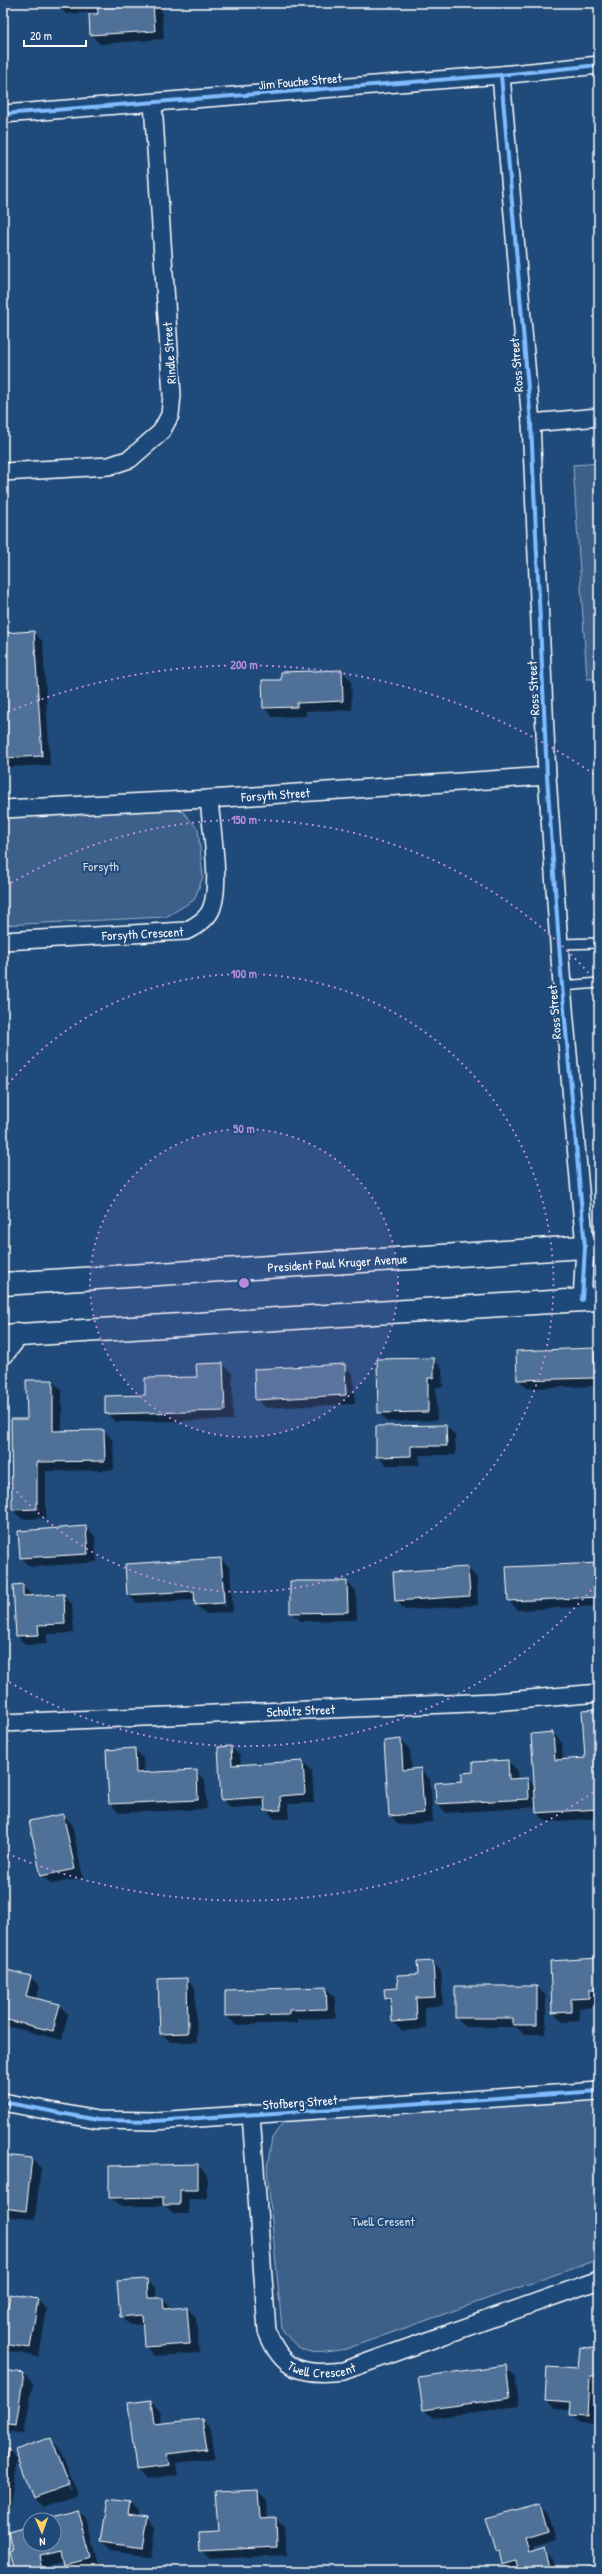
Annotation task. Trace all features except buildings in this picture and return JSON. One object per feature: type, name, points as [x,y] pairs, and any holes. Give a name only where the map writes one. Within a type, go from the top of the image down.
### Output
[{"type":"street","name":"Jim Fouche Street","points":[[3,114],[501,75],[599,65]]},
{"type":"street","name":"Ross Street","points":[[501,75],[531,423],[547,776],[562,986],[592,1247],[590,1300]]},
{"type":"street","name":"Rindle Street","points":[[3,472],[109,466],[130,459],[161,432],[170,414],[172,395],[153,103]]},
{"type":"street","points":[[531,423],[599,417]]},
{"type":"street","name":"Forsyth Street","points":[[3,809],[208,799],[547,776]]},
{"type":"street","name":"Forsyth Crescent","points":[[3,941],[186,931],[200,923],[212,908],[215,891],[208,799]]},
{"type":"street","name":"President Paul Kruger Avenue","points":[[3,1284],[592,1247]]},
{"type":"street","points":[[3,1353],[11,1335],[590,1300]]},
{"type":"street","name":"Scholtz Street","points":[[3,1723],[486,1702],[599,1693]]},
{"type":"street","name":"Stofberg Street","points":[[3,2102],[97,2120],[155,2121],[599,2091]]},
{"type":"street","name":"Twell Crescent","points":[[251,2115],[267,2331],[274,2349],[286,2362],[301,2371],[318,2374],[343,2371],[599,2280]]},
{"type":"lane","points":[[559,944],[599,942]]},
{"type":"lane","points":[[562,986],[599,983]]},
{"type":"green space","points":[[599,463],[599,679],[587,679],[573,465]]},
{"type":"green space","name":"Forsyth","points":[[168,808],[183,812],[198,829],[203,877],[194,900],[166,917],[3,925],[3,816]]},
{"type":"green space","name":"Twell Cresent","points":[[599,2095],[599,2259],[346,2349],[317,2353],[310,2352],[296,2345],[282,2329],[267,2168],[272,2138],[286,2118]]},
{"type":"cycle path","points":[[3,114],[501,75],[599,65]]},
{"type":"cycle path","points":[[501,75],[531,423],[547,776],[562,986],[585,1247],[582,1300]]},
{"type":"cycle path","points":[[3,2102],[97,2120],[155,2121],[599,2091]]}]
